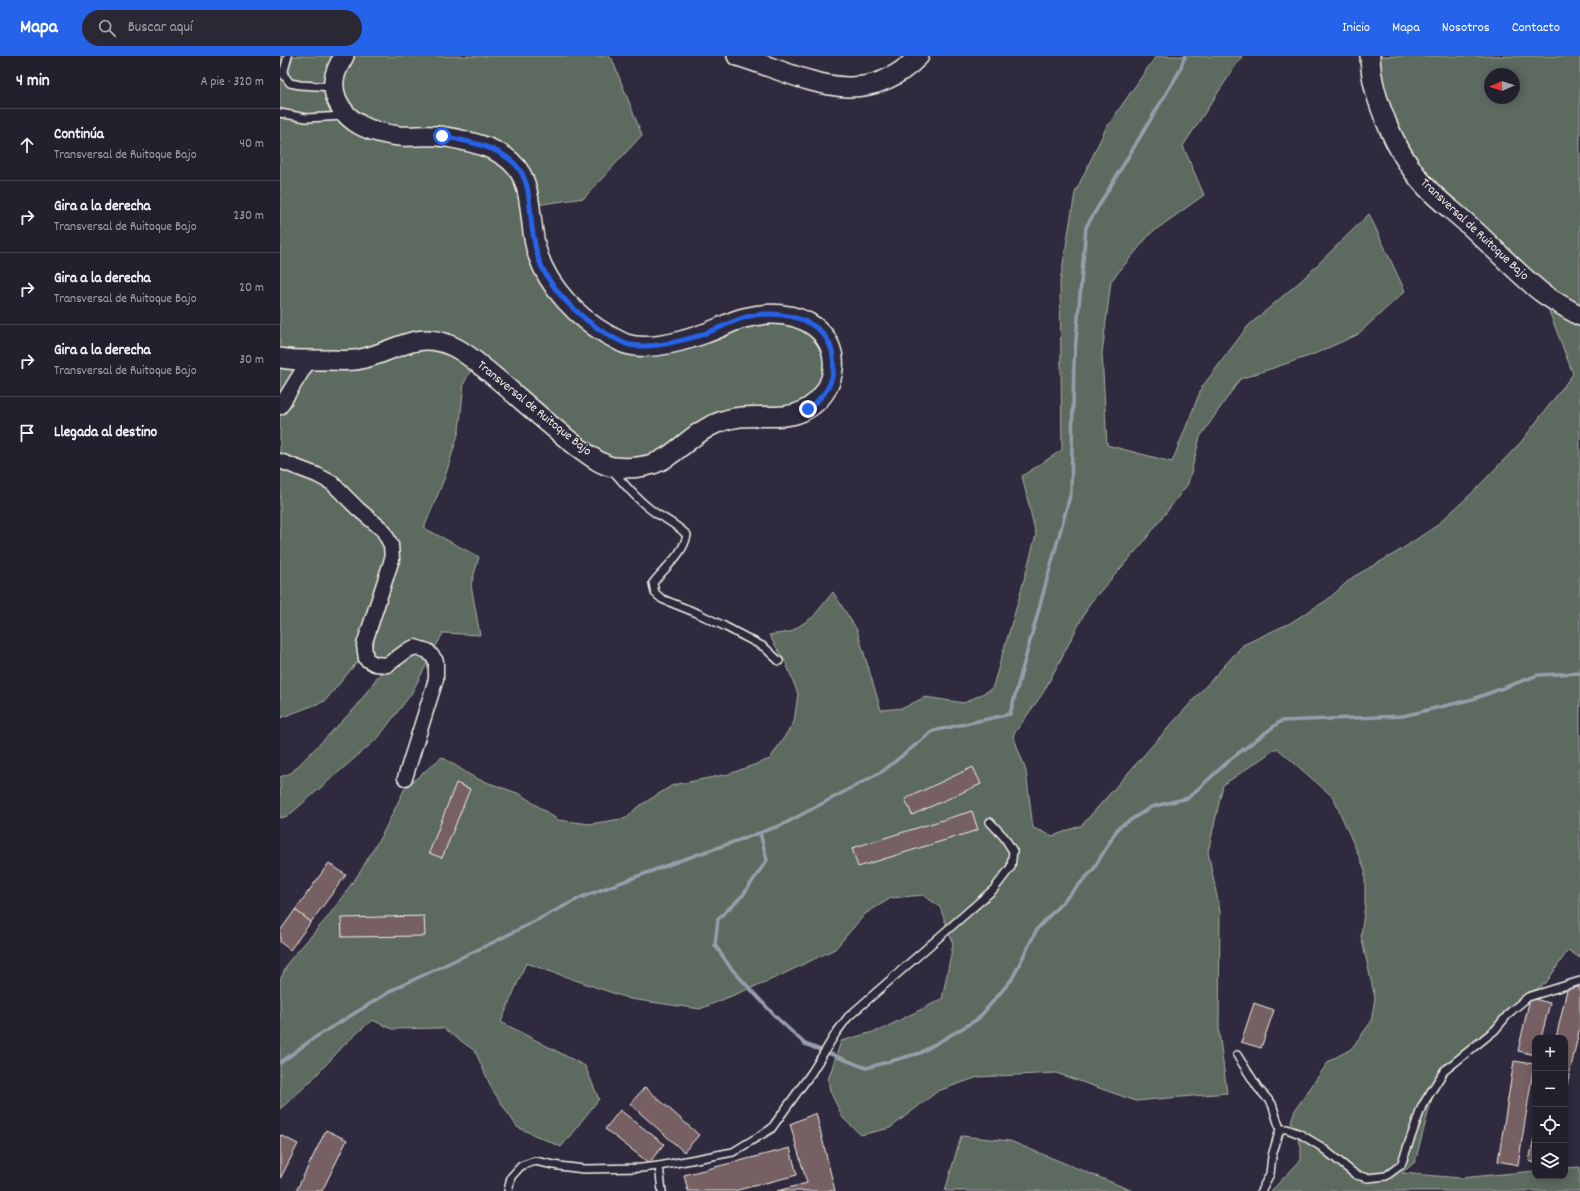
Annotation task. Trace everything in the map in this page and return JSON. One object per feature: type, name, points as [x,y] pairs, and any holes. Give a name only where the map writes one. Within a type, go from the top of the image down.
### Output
[{"type":"street","points":[[333,87],[336,73],[344,56]]},
{"type":"street","points":[[737,56],[826,86],[850,88],[876,84],[897,74],[918,56]]},
{"type":"street","name":"Transversal de Ruitoque Bajo","points":[[1370,56],[1370,72],[1379,100],[1391,132],[1407,165],[1430,192],[1469,225],[1508,263],[1542,293],[1580,316]]},
{"type":"street","name":"Transversal de Ruitoque Bajo","points":[[280,358],[291,360],[356,360],[378,354],[398,345],[418,340],[435,340],[453,346],[477,362],[570,441],[589,455],[609,467],[630,468],[658,462],[669,456],[700,432],[714,424],[733,417],[785,416],[799,413],[808,409],[820,400],[827,390],[832,376],[834,361],[830,346],[824,334],[813,325],[798,318],[783,315],[766,314],[741,318],[708,333],[679,342],[651,346],[628,344],[606,334],[564,299],[550,281],[538,255],[525,180],[515,165],[502,154],[470,142],[442,136],[398,136],[360,126],[347,116],[338,103],[333,87]]},
{"type":"street","points":[[280,407],[309,360]]},
{"type":"street","points":[[280,461],[332,482],[358,509],[383,530],[392,544],[392,559],[364,645],[366,659],[375,664],[387,665],[408,650],[415,648],[428,651],[436,661],[436,679],[405,778]]},
{"type":"lane","points":[[288,56],[283,74],[290,83],[333,87]]},
{"type":"lane","points":[[280,113],[306,118],[347,116]]},
{"type":"lane","points":[[609,467],[632,493],[656,514],[678,526],[687,535],[685,545],[668,568],[653,583],[655,593],[662,599],[704,616],[764,647],[779,662]]},
{"type":"lane","points":[[508,1191],[512,1177],[521,1166],[535,1161],[584,1169],[659,1166],[733,1152],[771,1129],[812,1072],[836,1033],[848,1017],[994,890],[1011,867],[1013,851],[1004,837],[990,822]]},
{"type":"lane","points":[[1280,1129],[1288,1128],[1307,1138],[1320,1146],[1356,1175],[1368,1178],[1386,1176],[1401,1165],[1422,1106],[1444,1071],[1495,1030],[1510,1012],[1528,997],[1580,981]]},
{"type":"lane","points":[[1237,1055],[1258,1088],[1272,1104],[1280,1129],[1272,1156],[1270,1174],[1261,1191]]},
{"type":"lane","points":[[659,1166],[662,1191]]},
{"type":"green space","points":[[280,56],[608,56],[612,59],[642,135],[584,198],[529,206],[549,279],[627,342],[796,316],[833,358],[807,406],[749,413],[668,453],[607,463],[476,360],[464,383],[459,431],[445,477],[424,528],[479,557],[471,585],[480,635],[443,633],[411,694],[378,738],[288,816],[280,818],[280,777],[291,773],[356,707],[383,669],[358,661],[325,701],[280,718]]},
{"type":"green space","points":[[1156,56],[1242,56],[1183,146],[1204,195],[1151,233],[1111,281],[1102,354],[1107,445],[1172,462],[1202,387],[1248,326],[1304,278],[1369,214],[1405,291],[1357,335],[1312,355],[1240,379],[1200,437],[1188,484],[1142,544],[1090,603],[1043,693],[1013,735],[1026,771],[1033,828],[1053,836],[1082,825],[1243,645],[1290,623],[1327,600],[1353,577],[1399,551],[1436,526],[1471,494],[1521,442],[1573,374],[1541,290],[1407,165],[1370,56],[1580,56],[1580,958],[1568,950],[1546,983],[1527,995],[1513,1016],[1461,1057],[1434,1091],[1415,1162],[1402,1173],[1460,1178],[1532,1171],[1532,1179],[1568,1179],[1568,1168],[1580,1167],[1580,1191],[1271,1191],[1301,1160],[1301,1146],[1291,1121],[1295,1110],[1329,1061],[1351,1049],[1371,1022],[1375,998],[1361,936],[1365,905],[1365,870],[1333,797],[1277,748],[1223,785],[1208,852],[1220,911],[1219,1032],[1227,1093],[1136,1101],[1056,1073],[978,1077],[938,1091],[890,1128],[861,1135],[843,1118],[830,1091],[828,1080],[841,1041],[880,1030],[942,999],[953,944],[940,907],[923,895],[891,898],[865,914],[835,949],[775,978],[700,1009],[630,999],[526,963],[501,1022],[585,1066],[599,1099],[561,1147],[517,1127],[492,1089],[475,1051],[443,1028],[392,1029],[372,1020],[347,1042],[309,1083],[280,1109],[280,980],[289,961],[327,918],[360,872],[384,831],[405,788],[442,757],[475,778],[520,794],[558,820],[590,824],[627,818],[636,808],[673,785],[729,774],[770,759],[794,722],[798,694],[786,663],[769,635],[790,632],[813,617],[833,592],[857,630],[881,710],[903,708],[925,697],[964,703],[992,689],[1036,535],[1022,476],[1062,450],[1060,282],[1075,193],[1106,128]]},
{"type":"green space","points":[[961,1136],[1010,1141],[1133,1191],[945,1191]]},
{"type":"building","points":[[973,767],[981,784],[912,815],[905,799]]},
{"type":"building","points":[[456,783],[470,789],[442,858],[429,853]]},
{"type":"building","points":[[972,811],[978,830],[858,867],[852,848]]},
{"type":"building","points":[[329,863],[346,875],[311,922],[295,910]]},
{"type":"building","points":[[295,910],[311,922],[290,950],[280,942],[280,931]]},
{"type":"building","points":[[424,916],[425,936],[342,937],[341,918]]},
{"type":"building","points":[[1568,985],[1580,988],[1580,1027],[1568,1081],[1568,1035],[1557,1035]]},
{"type":"building","points":[[1530,998],[1550,1003],[1542,1035],[1532,1035],[1532,1054],[1518,1051]]},
{"type":"building","points":[[1254,1003],[1274,1010],[1261,1048],[1241,1042]]},
{"type":"building","points":[[1514,1061],[1532,1064],[1532,1077],[1518,1165],[1498,1161]]},
{"type":"building","points":[[645,1087],[699,1135],[684,1152],[630,1104]]},
{"type":"building","points":[[620,1110],[664,1144],[649,1163],[605,1129]]},
{"type":"building","points":[[816,1113],[835,1191],[777,1191],[807,1183],[790,1124]]},
{"type":"building","points":[[326,1130],[347,1140],[322,1191],[296,1191]]},
{"type":"building","points":[[280,1135],[298,1144],[280,1179]]},
{"type":"building","points":[[1532,1147],[1532,1162],[1529,1161]]},
{"type":"building","points":[[790,1148],[797,1175],[734,1191],[688,1191],[684,1175]]},
{"type":"waterway","points":[[280,1063],[314,1038],[396,988],[494,942],[582,897],[782,825],[883,771],[933,731],[1010,714],[1071,492],[1074,363],[1086,227],[1179,72],[1185,56]]},
{"type":"waterway","points":[[760,833],[767,860],[743,895],[718,919],[715,945],[730,967],[775,1016],[805,1044],[866,1068],[920,1053],[978,1019],[1012,979],[1037,929],[1093,870],[1118,828],[1151,807],[1188,798],[1232,758],[1281,721],[1403,716],[1473,699],[1538,675],[1580,673]]},
{"type":"route","points":[[442,136],[470,142],[502,154],[515,165],[525,180],[538,255],[550,281],[564,299],[606,334],[628,344],[651,346],[679,342],[708,333],[741,318],[766,314],[798,318],[813,325],[824,334],[830,346],[834,361],[832,376],[827,390],[820,400],[808,409]]}]
